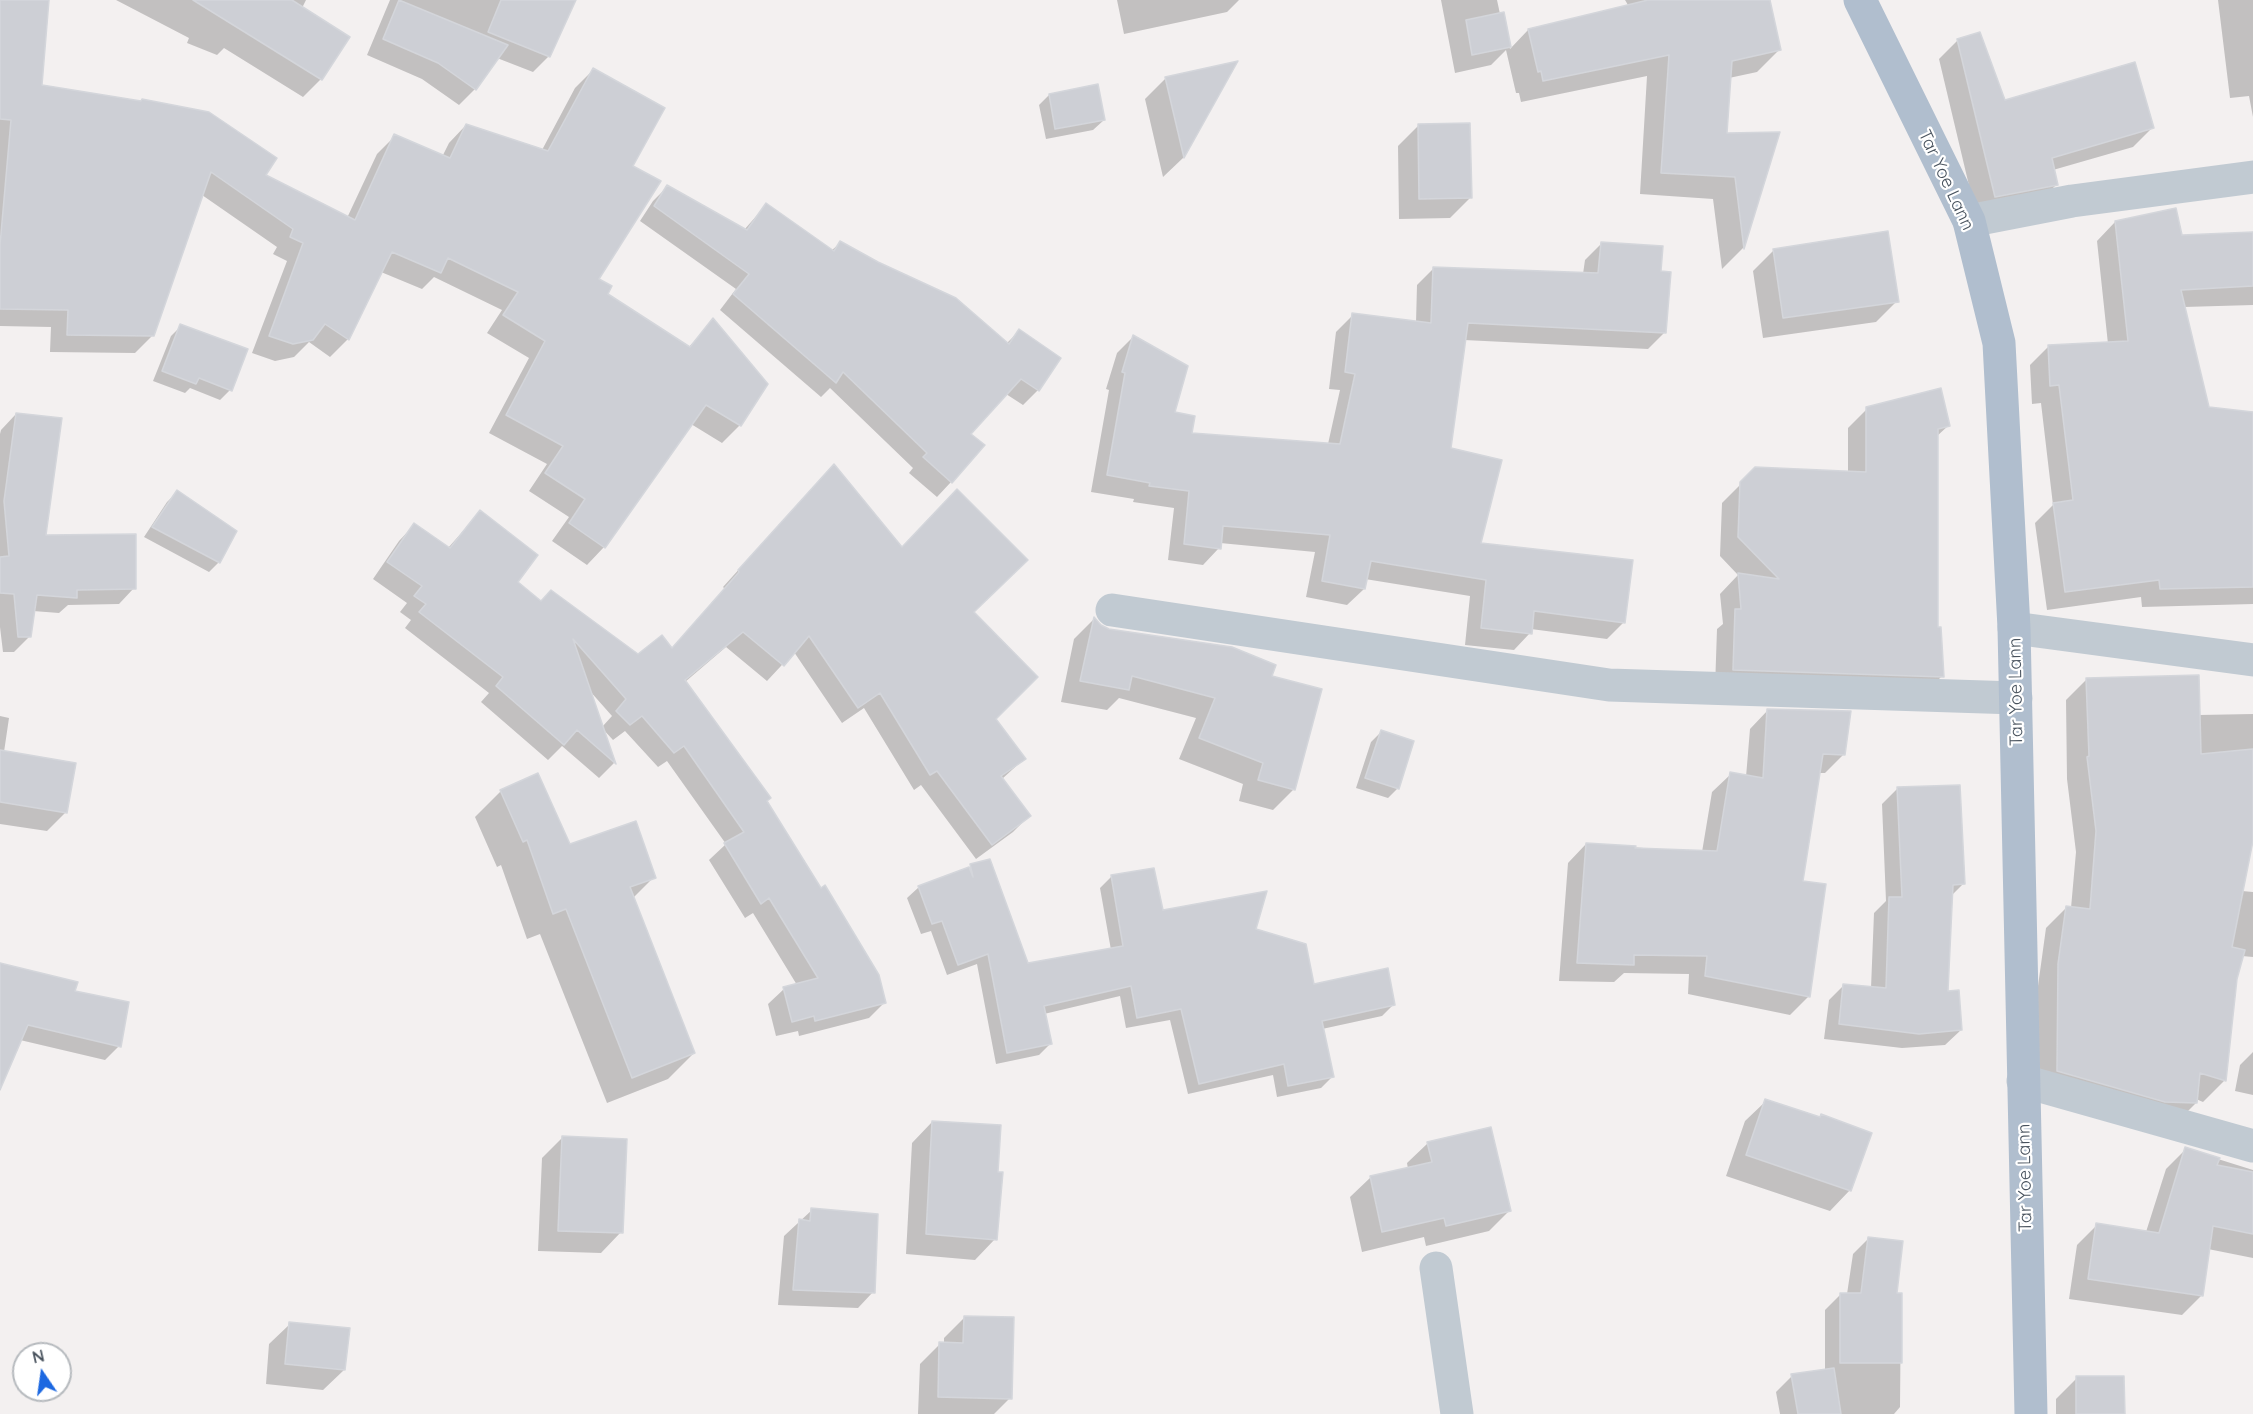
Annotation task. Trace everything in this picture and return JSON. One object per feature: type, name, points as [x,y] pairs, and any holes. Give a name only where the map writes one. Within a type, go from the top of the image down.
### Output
[{"type":"main road","name":"Tar Yoe Lann","points":[[1860,0],[1969,221],[1999,343],[2014,628],[2031,1414]]},
{"type":"street","points":[[1969,221],[2072,201],[2253,177]]},
{"type":"street","points":[[1112,610],[1609,685],[2016,698]]},
{"type":"street","points":[[2014,628],[2253,660]]},
{"type":"street","points":[[2023,1081],[2253,1146]]},
{"type":"street","points":[[1436,1268],[1457,1414]]},
{"type":"building","points":[[0,0],[49,0],[42,85],[141,101],[142,99],[209,112],[277,158],[266,175],[355,220],[394,134],[450,158],[466,124],[548,151],[593,68],[665,108],[633,166],[661,181],[599,279],[612,286],[608,294],[690,347],[713,318],[768,384],[741,426],[706,405],[605,548],[569,523],[585,499],[545,473],[563,446],[506,415],[545,341],[503,315],[518,292],[448,258],[441,273],[392,252],[349,340],[325,324],[313,340],[293,344],[269,336],[303,243],[290,237],[293,229],[211,172],[154,336],[67,335],[68,310],[0,309],[0,245],[11,120],[0,119]]},
{"type":"building","points":[[193,0],[292,0],[350,37],[322,80]]},
{"type":"building","points":[[399,0],[508,45],[476,90],[438,63],[383,39]]},
{"type":"building","points":[[501,0],[576,0],[550,57],[488,32]]},
{"type":"building","points":[[1648,0],[1770,0],[1781,50],[1732,61],[1727,133],[1780,132],[1744,249],[1735,177],[1661,173],[1669,55],[1543,81],[1541,71],[1538,72],[1528,29]]},
{"type":"building","points":[[1504,12],[1511,47],[1472,55],[1466,20]]},
{"type":"building","points":[[1980,32],[2005,100],[2135,62],[2154,128],[2052,158],[2058,185],[1995,197],[1957,39]]},
{"type":"building","points":[[1238,61],[1184,158],[1165,77]]},
{"type":"building","points":[[1098,84],[1105,120],[1055,129],[1049,94]]},
{"type":"building","points":[[1470,123],[1472,198],[1419,199],[1418,124]]},
{"type":"building","points":[[667,185],[747,230],[766,203],[834,251],[840,241],[878,262],[956,298],[1009,344],[1019,329],[1061,358],[1039,391],[1021,379],[971,434],[985,445],[952,483],[923,457],[927,453],[843,372],[836,383],[733,294],[749,274],[654,206]]},
{"type":"building","points":[[2176,208],[2182,235],[2253,232],[2253,286],[2181,290],[2209,407],[2253,412],[2253,587],[2160,589],[2159,580],[2065,592],[2053,503],[2073,500],[2059,385],[2050,386],[2048,345],[2128,341],[2115,221]]},
{"type":"building","points":[[1888,231],[1899,302],[1783,318],[1773,249]]},
{"type":"building","points":[[1601,242],[1663,246],[1661,271],[1671,272],[1666,333],[1468,323],[1451,448],[1502,460],[1481,543],[1633,560],[1625,623],[1534,611],[1532,634],[1481,628],[1486,580],[1371,561],[1365,589],[1322,581],[1330,535],[1223,526],[1221,549],[1184,544],[1189,491],[1149,486],[1150,483],[1107,475],[1125,373],[1122,372],[1133,335],[1188,366],[1175,412],[1195,416],[1192,433],[1340,444],[1355,374],[1345,372],[1352,313],[1431,323],[1433,267],[1598,273]]},
{"type":"building","points":[[180,324],[248,349],[232,391],[199,378],[196,384],[162,371]]},
{"type":"building","points":[[1941,388],[1950,426],[1938,429],[1938,627],[1941,627],[1944,677],[1733,670],[1735,609],[1741,609],[1738,573],[1779,579],[1738,537],[1740,482],[1755,467],[1866,472],[1866,407]]},
{"type":"building","points":[[16,413],[62,418],[46,535],[136,534],[136,589],[77,590],[77,598],[37,595],[31,637],[18,637],[14,594],[0,593],[0,557],[9,556],[4,501]]},
{"type":"building","points":[[834,464],[902,547],[957,489],[1028,560],[974,612],[1038,677],[996,719],[1026,759],[1001,776],[1031,816],[992,845],[937,771],[930,775],[880,693],[858,708],[809,636],[784,666],[743,632],[685,680],[771,798],[767,801],[821,888],[825,885],[879,975],[886,1003],[815,1021],[814,1016],[792,1022],[783,987],[818,978],[769,898],[761,904],[724,843],[744,832],[684,746],[674,753],[642,716],[630,725],[616,711],[626,699],[573,639],[616,764],[577,730],[564,745],[496,686],[503,677],[419,612],[426,604],[414,596],[422,586],[387,562],[414,523],[450,548],[480,510],[538,555],[518,582],[541,601],[551,590],[638,654],[662,635],[672,648],[739,572],[738,570]]},
{"type":"building","points":[[177,490],[237,531],[220,563],[152,527]]},
{"type":"building","points":[[1094,617],[1101,625],[1109,629],[1232,647],[1276,665],[1272,676],[1322,689],[1295,790],[1258,780],[1263,763],[1199,738],[1215,698],[1132,676],[1129,690],[1080,681]]},
{"type":"building","points":[[2199,675],[2201,754],[2253,749],[2253,841],[2232,947],[2245,950],[2237,979],[2226,1081],[2200,1073],[2197,1103],[2165,1102],[2057,1071],[2058,964],[2066,906],[2090,909],[2096,831],[2087,757],[2089,756],[2086,678]]},
{"type":"building","points":[[1767,709],[1851,711],[1845,755],[1823,754],[1803,881],[1826,884],[1810,997],[1705,976],[1707,956],[1634,955],[1634,965],[1577,963],[1586,843],[1636,846],[1635,848],[1717,851],[1730,772],[1763,778]]},
{"type":"building","points":[[1381,730],[1414,741],[1399,789],[1365,778]]},
{"type":"building","points":[[0,750],[76,763],[67,813],[0,802]]},
{"type":"building","points":[[538,773],[570,844],[636,821],[656,878],[630,887],[695,1053],[632,1078],[566,909],[553,914],[527,840],[523,842],[500,790]]},
{"type":"building","points":[[1960,785],[1965,884],[1953,885],[1948,991],[1959,990],[1962,1030],[1919,1034],[1839,1024],[1843,984],[1886,988],[1889,897],[1902,897],[1897,787]]},
{"type":"building","points":[[990,859],[1028,963],[1123,946],[1111,875],[1154,868],[1163,910],[1267,891],[1256,929],[1306,944],[1314,984],[1388,968],[1395,1005],[1322,1021],[1334,1077],[1288,1086],[1284,1064],[1199,1084],[1181,1009],[1137,1018],[1131,986],[1044,1006],[1052,1044],[1007,1053],[988,954],[958,965],[942,921],[932,924],[918,886],[969,867],[973,877],[970,864]]},
{"type":"building","points":[[0,963],[78,982],[75,991],[129,1002],[121,1047],[28,1025],[0,1090]]},
{"type":"building","points":[[1765,1099],[1820,1117],[1821,1114],[1872,1133],[1851,1191],[1746,1155]]},
{"type":"building","points":[[932,1121],[1001,1125],[998,1172],[1003,1172],[997,1240],[926,1234]]},
{"type":"building","points":[[1491,1127],[1511,1211],[1446,1226],[1444,1218],[1382,1232],[1370,1176],[1432,1162],[1427,1142]]},
{"type":"building","points":[[562,1136],[627,1139],[623,1233],[558,1231]]},
{"type":"building","points":[[2185,1147],[2220,1158],[2217,1165],[2253,1172],[2253,1234],[2213,1226],[2203,1296],[2088,1279],[2096,1223],[2159,1233]]},
{"type":"building","points":[[811,1208],[878,1214],[875,1293],[793,1290],[799,1219],[810,1221]]},
{"type":"building","points":[[1868,1237],[1903,1241],[1897,1293],[1902,1293],[1902,1363],[1840,1363],[1840,1293],[1861,1293]]},
{"type":"building","points":[[964,1316],[1014,1317],[1012,1399],[938,1397],[939,1342],[963,1343]]},
{"type":"building","points":[[289,1322],[350,1328],[345,1370],[285,1364]]},
{"type":"building","points":[[1834,1368],[1841,1414],[1798,1414],[1791,1374]]},
{"type":"building","points":[[2076,1376],[2124,1376],[2125,1414],[2076,1414]]}]
